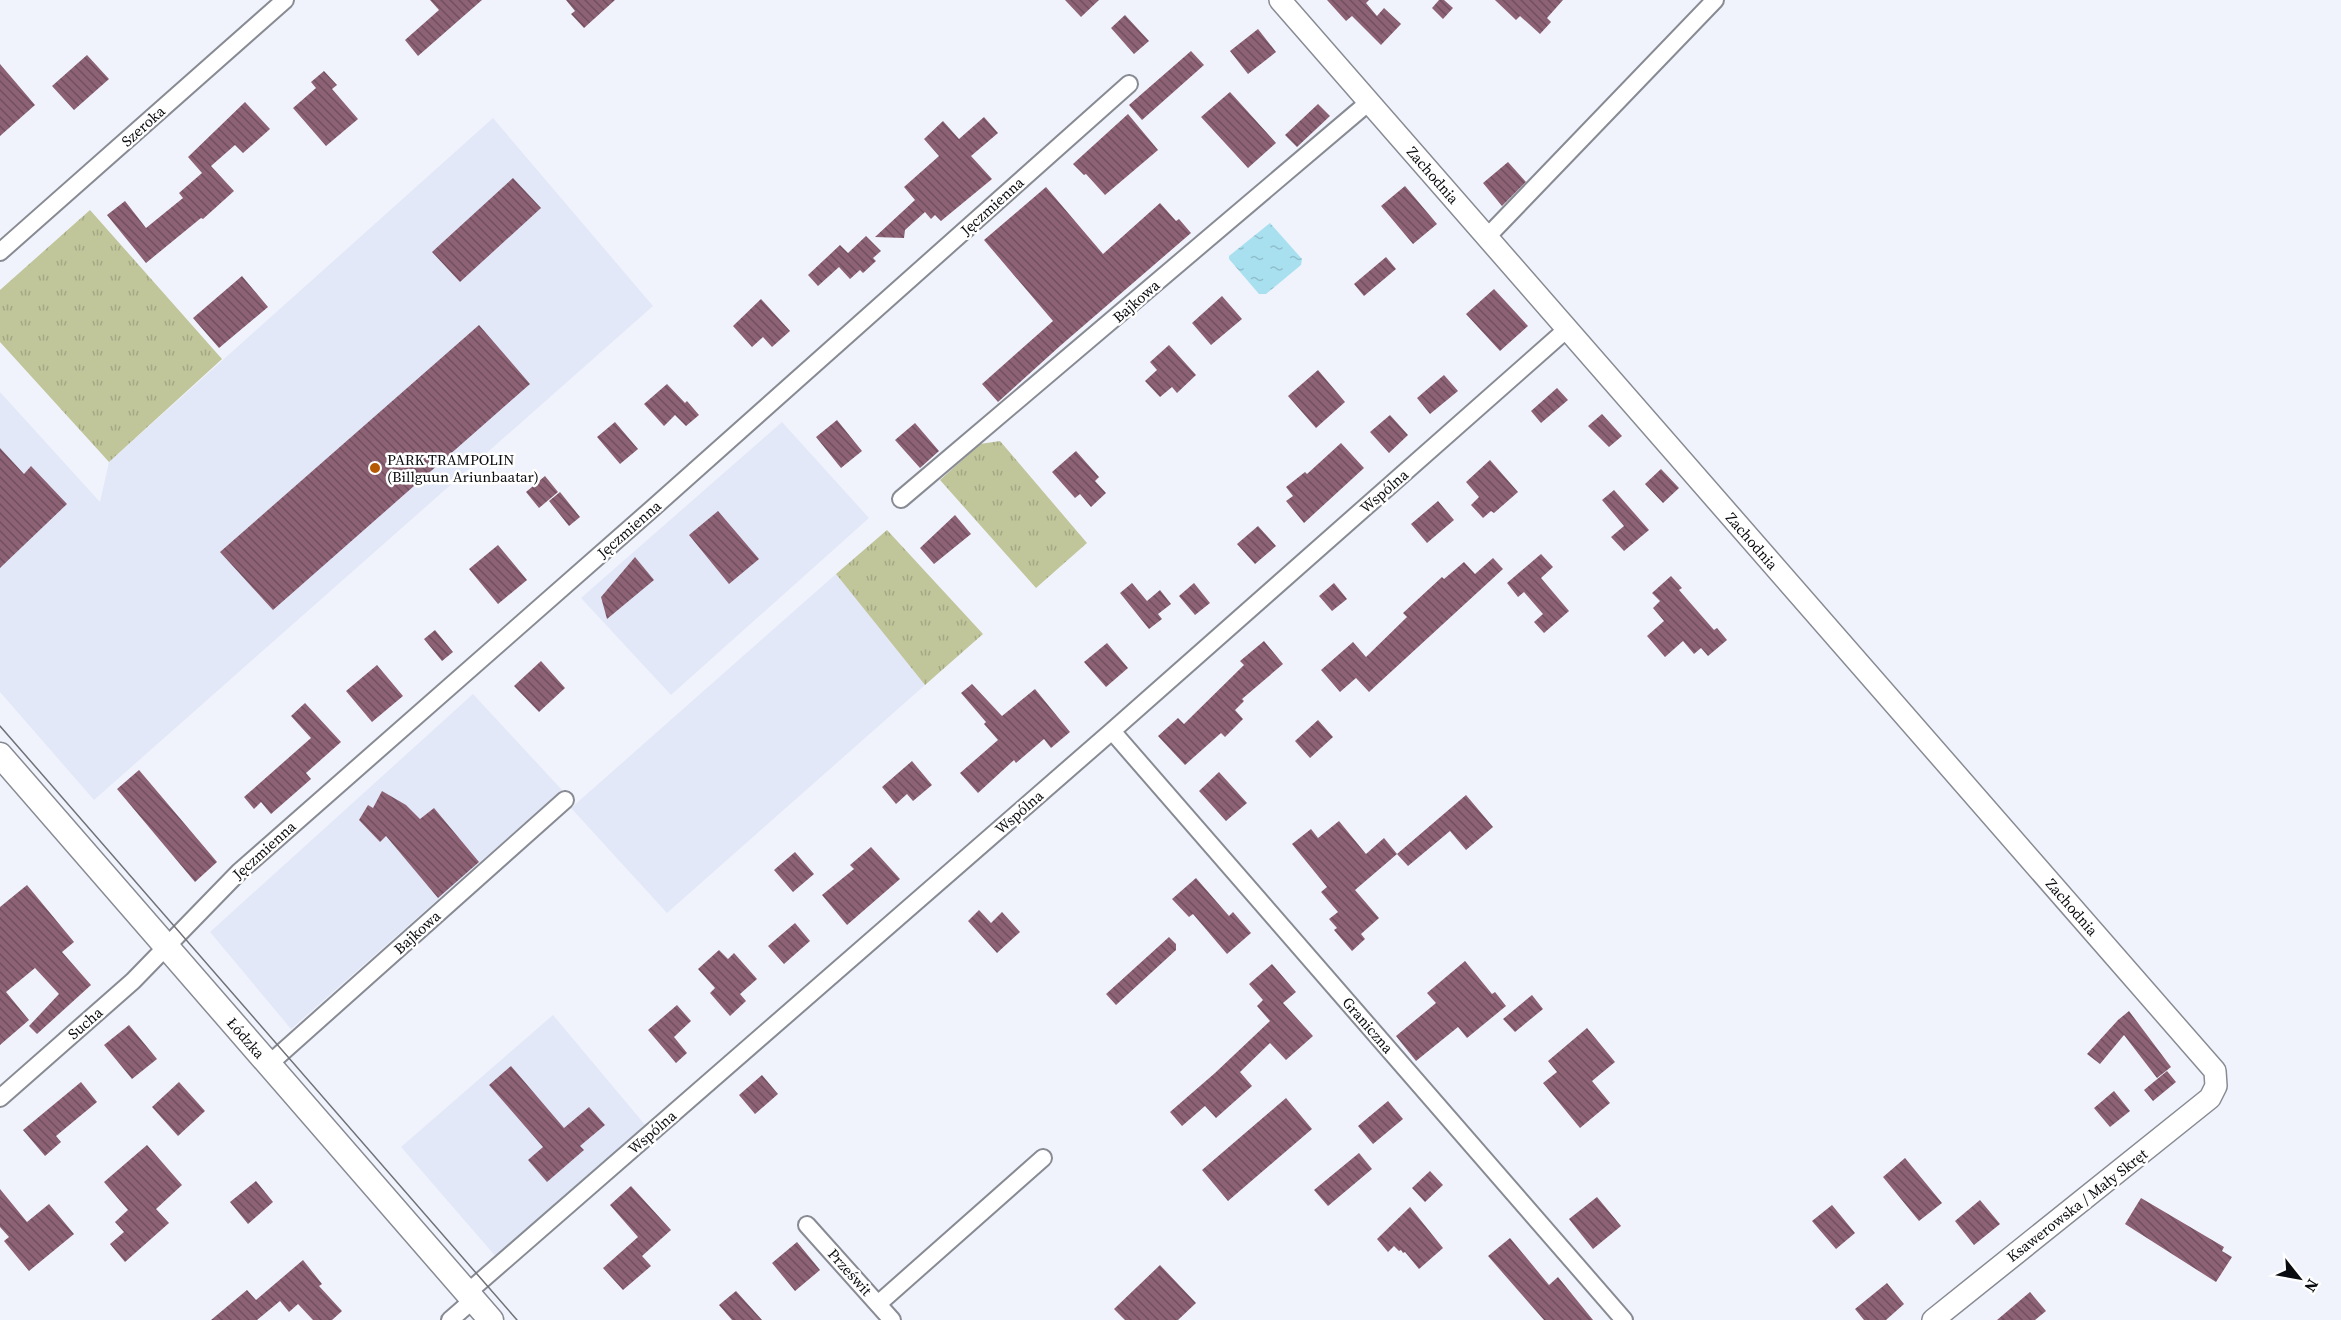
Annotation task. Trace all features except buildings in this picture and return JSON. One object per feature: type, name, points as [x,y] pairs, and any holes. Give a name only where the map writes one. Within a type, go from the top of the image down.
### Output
[{"type":"main road","name":"Łódzka","points":[[0,755],[491,1320]]},
{"type":"street","name":"Szeroka","points":[[0,252],[285,0]]},
{"type":"street","name":"Zachodnia","points":[[1280,0],[2215,1071],[2216,1086]]},
{"type":"street","points":[[1487,237],[1715,0]]},
{"type":"street","name":"Jęczmienna","points":[[166,946],[239,872],[653,508],[1129,84]]},
{"type":"street","name":"Bajkowa","points":[[901,499],[1369,102]]},
{"type":"street","name":"Wspólna","points":[[450,1320],[470,1296],[1568,329]]},
{"type":"street","name":"Graniczna","points":[[1112,731],[1624,1320]]},
{"type":"street","name":"Bajkowa","points":[[268,1064],[565,800]]},
{"type":"street","name":"Sucha","points":[[0,1098],[133,981],[166,946]]},
{"type":"street","name":"Ksawerowska / Mały Skręt","points":[[1933,1320],[2210,1098],[2216,1086]]},
{"type":"street","points":[[878,1304],[1043,1158]]},
{"type":"street","name":"Prześwit","points":[[807,1225],[892,1320]]},
{"type":"shaded area","points":[[493,118],[653,306],[94,800],[0,692],[0,392],[100,502],[109,462]]},
{"type":"shaded area","points":[[782,422],[869,518],[671,695],[581,598]]},
{"type":"shaded area","points":[[836,574],[925,685],[667,913],[571,808]]},
{"type":"shaded area","points":[[473,694],[562,790],[291,1029],[210,932]]},
{"type":"shaded area","points":[[553,1015],[646,1126],[497,1258],[401,1147]]},
{"type":"green space","points":[[90,210],[222,359],[109,462],[0,342],[0,290]]},
{"type":"green space","points":[[1000,441],[1087,543],[1036,588],[940,480],[980,444]]},
{"type":"green space","points":[[887,530],[983,634],[925,685],[836,574]]},
{"type":"water","points":[[1270,223],[1302,259],[1301,265],[1266,294],[1259,294],[1229,259],[1229,256]]},
{"type":"tram line","points":[[0,726],[517,1320]]},
{"type":"place","name":"PARK TRAMPOLIN (Billguun Ariunbaatar)","points":[[375,468]]}]
